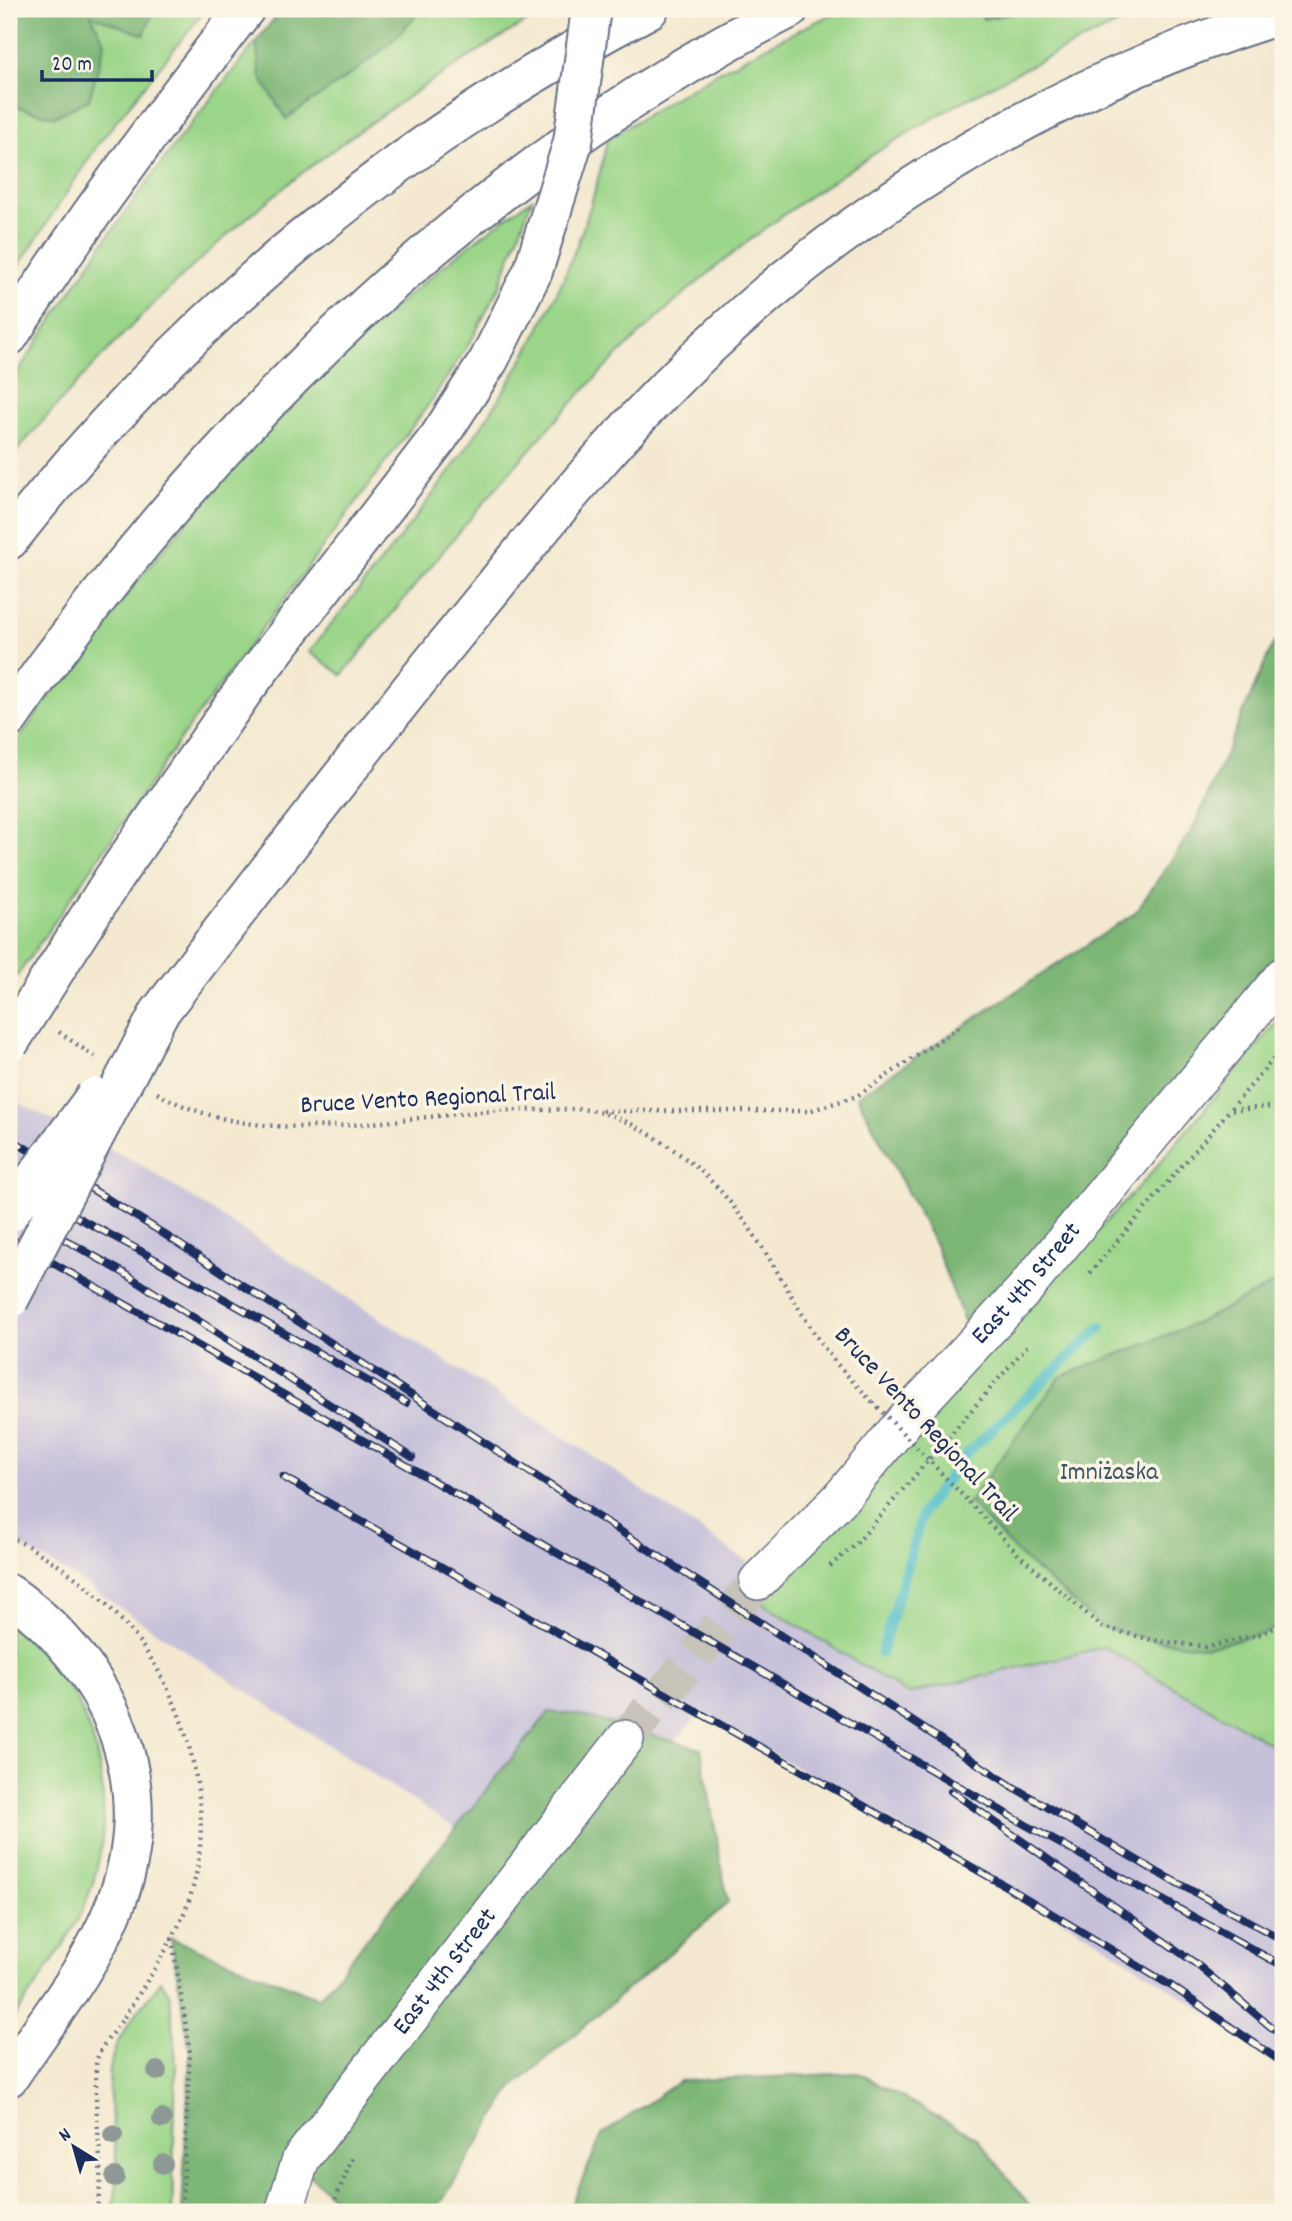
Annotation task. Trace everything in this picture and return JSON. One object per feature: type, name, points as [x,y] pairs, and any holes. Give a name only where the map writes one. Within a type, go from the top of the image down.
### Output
[{"type":"highway","points":[[9,336],[84,220],[140,143],[245,9]]},
{"type":"highway","points":[[9,1043],[113,878],[244,690],[439,437],[489,360],[533,271],[573,142],[591,9]]},
{"type":"highway","points":[[9,540],[111,417],[225,303],[296,241],[431,139],[510,87],[649,9]]},
{"type":"highway","points":[[9,718],[92,604],[171,508],[265,404],[383,290],[466,220],[626,101],[789,9]]},
{"type":"highway","points":[[9,1213],[376,730],[607,450],[701,354],[761,300],[899,196],[1040,113],[1192,44],[1283,14]]},
{"type":"highway","points":[[9,1300],[159,1013]]},
{"type":"highway","points":[[9,1594],[68,1645],[103,1695],[129,1763],[132,1803],[130,1850],[114,1909],[101,1937],[9,2077]]},
{"type":"street","name":"East 4th Street","points":[[758,1581],[839,1500],[920,1402],[1024,1290],[1283,976]]},
{"type":"street","name":"East 4th Street","points":[[284,2212],[301,2159],[625,1739]]},
{"type":"path","points":[[50,1025],[107,1065]]},
{"type":"path","points":[[598,1111],[809,1111],[857,1096],[959,1027]]},
{"type":"path","points":[[1283,1048],[1231,1110],[1283,1106]]},
{"type":"path","name":"Bruce Vento Regional Trail","points":[[152,1090],[213,1118],[260,1127],[313,1128],[511,1110],[598,1111],[647,1133],[692,1163],[730,1203],[761,1245],[825,1348],[873,1402],[1018,1554],[1102,1627],[1152,1640],[1208,1647],[1265,1633],[1283,1623]]},
{"type":"path","points":[[172,1938],[190,2052],[182,2212]]},
{"type":"shaded area","points":[[9,1098],[138,1163],[573,1443],[796,1595],[908,1693],[1104,1647],[1283,1751],[1283,2064],[1099,1941],[700,1712],[552,1892],[72,1576],[9,1539]]},
{"type":"green space","points":[[9,9],[206,9],[99,143],[9,281]]},
{"type":"green space","points":[[9,9],[154,9],[144,35],[91,15],[105,43],[89,100],[54,117],[9,105]]},
{"type":"green space","points":[[282,9],[548,9],[451,68],[389,110],[327,154],[258,209],[146,311],[76,384],[9,460],[9,385],[104,242],[177,142]]},
{"type":"green space","points":[[282,9],[420,9],[407,26],[376,55],[286,119],[260,76],[256,42]]},
{"type":"green space","points":[[843,9],[1152,9],[1079,42],[937,116],[801,202],[737,250],[675,301],[580,394],[476,512],[342,675],[309,652],[447,475],[490,413],[528,350],[561,283],[588,214],[607,140],[722,70]]},
{"type":"green space","points":[[981,9],[1035,9],[983,19]]},
{"type":"green space","points":[[532,199],[500,285],[472,339],[432,400],[186,731],[17,976],[9,970],[7,774],[9,758],[19,739],[62,679],[178,532],[287,411],[344,353],[404,299],[467,247]]},
{"type":"green space","points":[[1283,636],[1283,976],[973,1344],[935,1245],[857,1096],[1135,913],[1194,827],[1273,644]]},
{"type":"green space","name":"Imniżaska","points":[[1283,1015],[1283,1751],[1104,1647],[908,1694],[752,1597],[1146,1179]]},
{"type":"green space","points":[[1283,1279],[1283,1623],[1265,1633],[1207,1647],[1152,1640],[1102,1627],[1018,1554],[969,1502],[1060,1377],[1197,1323]]},
{"type":"green space","points":[[9,1624],[49,1660],[68,1685],[83,1713],[94,1743],[103,1805],[97,1867],[81,1914],[9,2025]]},
{"type":"green space","points":[[549,1712],[580,1715],[701,1749],[728,1903],[513,2087],[435,2212],[364,2212],[335,2200],[287,2152],[268,2212],[182,2212],[190,2052],[171,1938],[319,1998]]},
{"type":"green space","points":[[161,1981],[170,1995],[176,2063],[172,2212],[110,2212],[117,2180],[109,2079],[111,2063],[125,2030]]},
{"type":"green space","points":[[858,2073],[977,2138],[1035,2212],[568,2212],[602,2135],[680,2081]]},
{"type":"waterway","points":[[881,1654],[923,1511],[967,1453],[1101,1327]]},
{"type":"tunnel","points":[[625,1739],[758,1581]]},
{"type":"railway","points":[[9,1138],[153,1227],[1015,1788],[1157,1872],[1283,1940]]},
{"type":"railway","points":[[9,1181],[137,1249],[406,1403]]},
{"type":"railway","points":[[9,1208],[124,1273],[412,1457]]},
{"type":"railway","points":[[9,1238],[1026,1825],[1283,1966]]},
{"type":"railway","points":[[283,1477],[1009,1888],[1173,1987],[1283,2063]]},
{"type":"railway","points":[[951,1791],[1195,1963],[1283,2037]]}]
